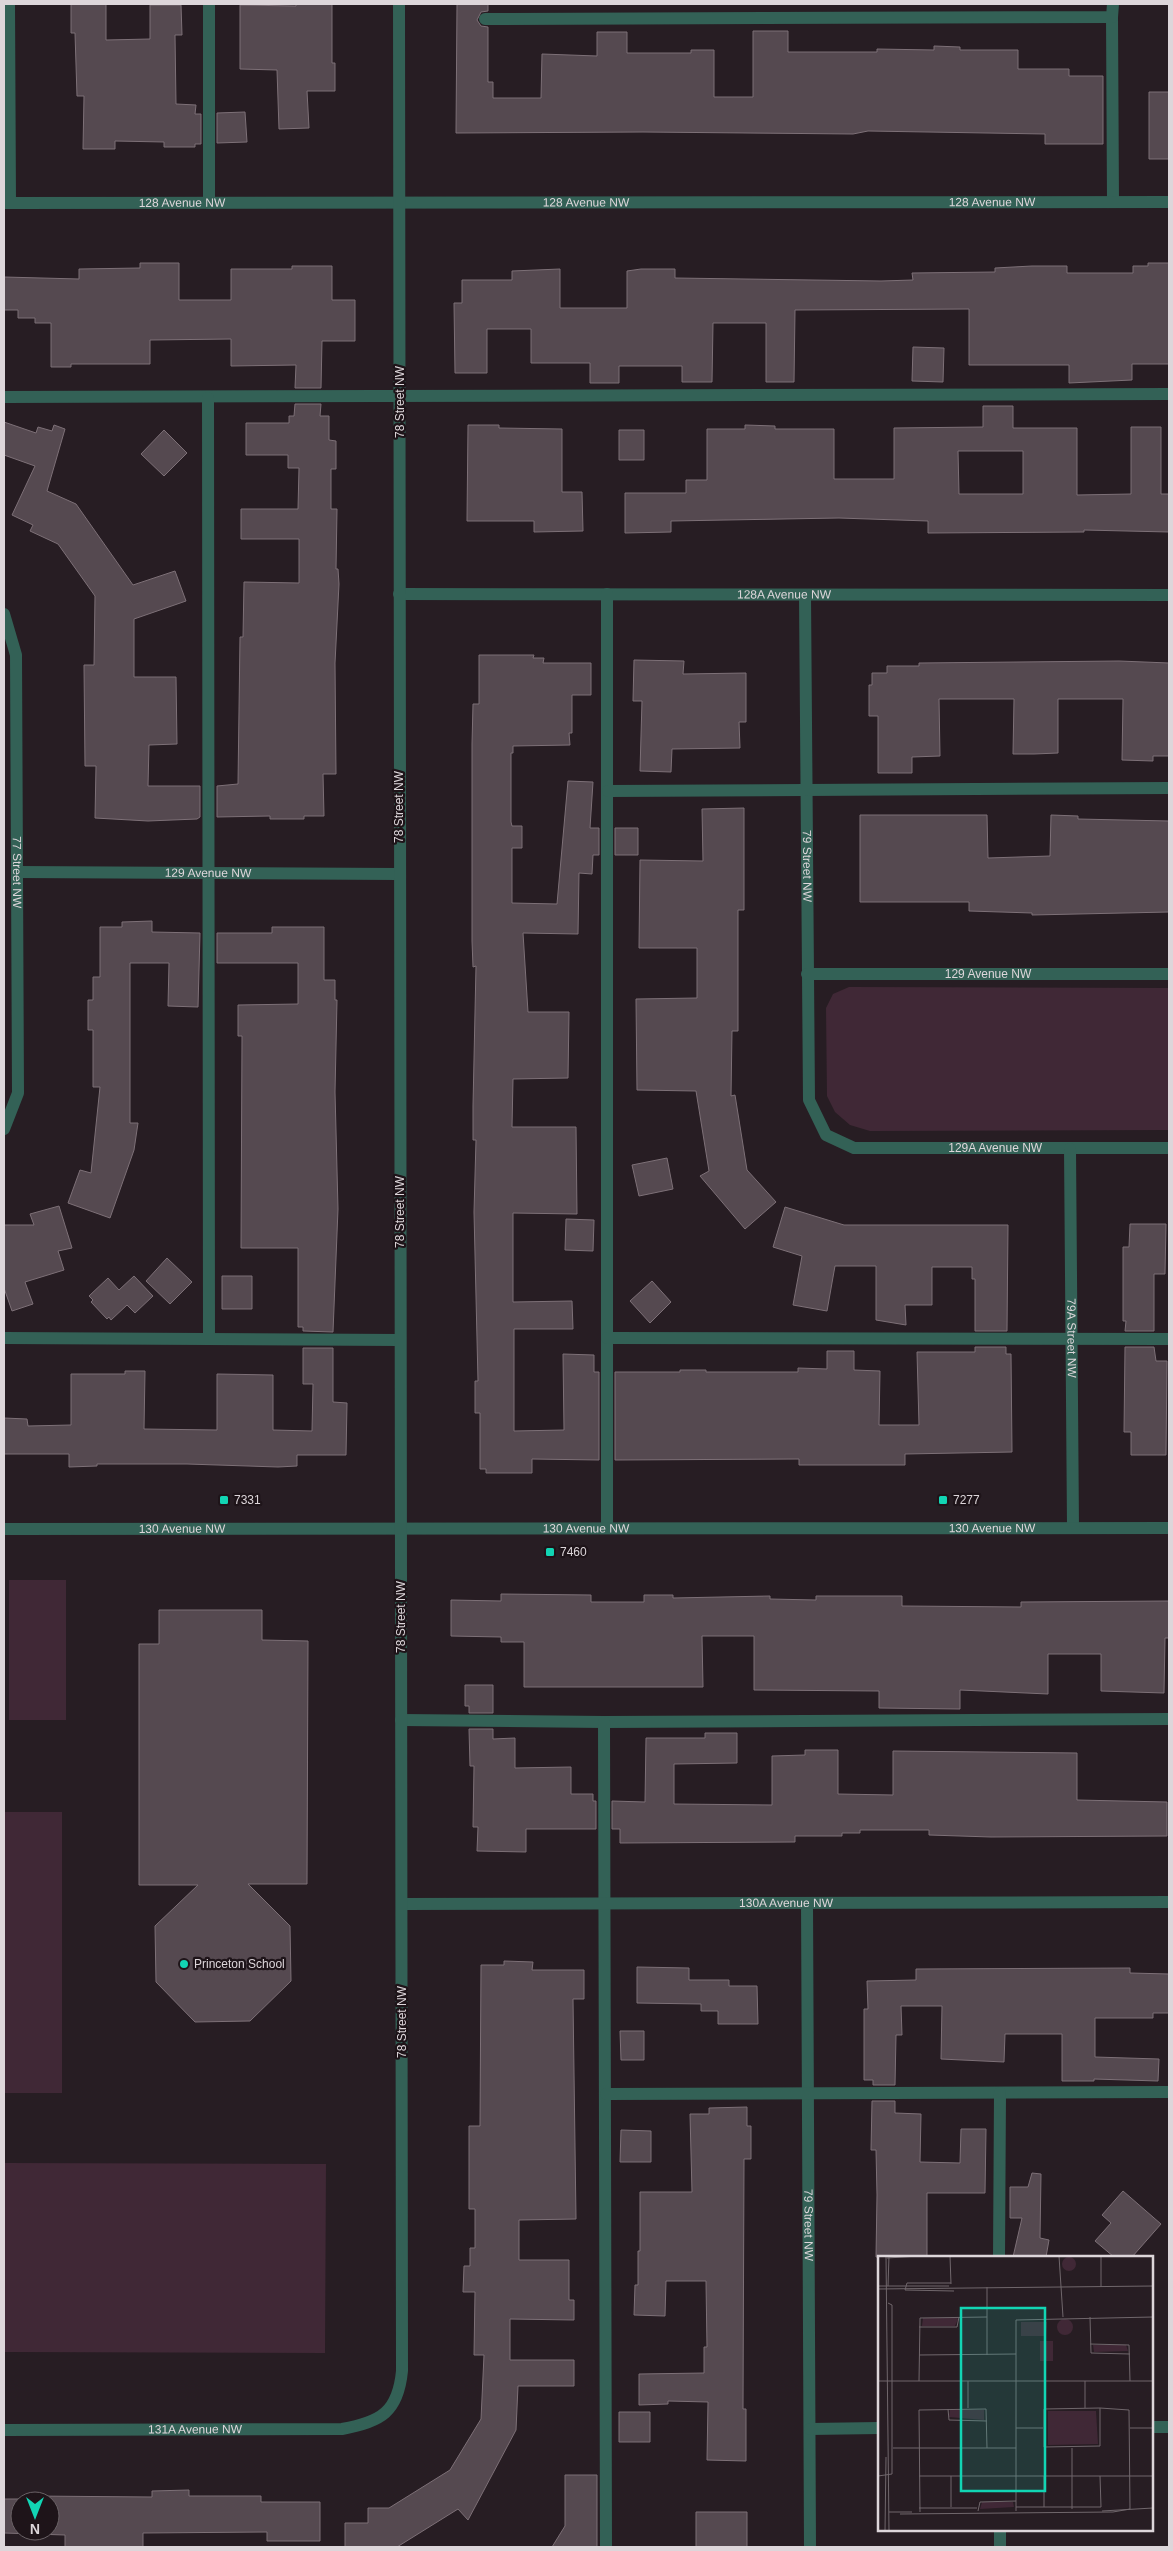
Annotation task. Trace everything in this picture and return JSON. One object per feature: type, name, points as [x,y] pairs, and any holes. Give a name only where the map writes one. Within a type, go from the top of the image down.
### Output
[{"type":"street","points":[[7,203],[9,4]]},
{"type":"street","points":[[209,4],[209,203]]},
{"type":"street","name":"78 Street NW","points":[[384,2415],[400,2393],[402,2371],[399,4]]},
{"type":"street","points":[[485,19],[1112,10],[1113,202]]},
{"type":"street","name":"128 Avenue NW","points":[[7,203],[1169,202]]},
{"type":"street","points":[[4,397],[208,398],[400,394],[1169,394]]},
{"type":"street","points":[[208,398],[209,1338]]},
{"type":"street","name":"128A Avenue NW","points":[[399,594],[1169,594]]},
{"type":"street","points":[[607,594],[607,1527]]},
{"type":"street","name":"79 Street NW","points":[[805,595],[809,1100],[826,1134]]},
{"type":"street","name":"77 Street NW","points":[[4,1129],[18,1093],[16,655],[5,614]]},
{"type":"street","points":[[608,791],[1169,788]]},
{"type":"street","name":"129 Avenue NW","points":[[17,872],[399,874]]},
{"type":"street","name":"129 Avenue NW","points":[[807,974],[1169,974]]},
{"type":"street","name":"129A Avenue NW","points":[[826,1134],[854,1148],[1169,1148]]},
{"type":"street","name":"79A Street NW","points":[[1070,1149],[1070,1339],[1073,1527]]},
{"type":"street","points":[[4,1338],[400,1340]]},
{"type":"street","points":[[608,1338],[1169,1339]]},
{"type":"street","name":"130 Avenue NW","points":[[4,1528],[1169,1528]]},
{"type":"street","points":[[401,1720],[604,1722],[1169,1719]]},
{"type":"street","points":[[604,1722],[606,1904],[606,2547]]},
{"type":"street","name":"130A Avenue NW","points":[[402,1904],[1169,1902]]},
{"type":"street","name":"79 Street NW","points":[[807,1903],[810,2547]]},
{"type":"street","points":[[606,2094],[1169,2092]]},
{"type":"street","points":[[999,2256],[1000,2093]]},
{"type":"street","name":"131A Avenue NW","points":[[4,2430],[342,2429],[363,2425],[384,2415]]},
{"type":"street","points":[[1153,2427],[1169,2427]]},
{"type":"street","points":[[810,2429],[878,2428]]},
{"type":"street","points":[[1000,2531],[1000,2547]]},
{"type":"shaded area","points":[[849,987],[1169,988],[1169,1130],[870,1131],[850,1125],[835,1112],[827,1096],[826,1008],[833,994]]},
{"type":"shaded area","points":[[9,1580],[66,1580],[66,1720],[9,1720]]},
{"type":"shaded area","points":[[4,1812],[62,1812],[62,2093],[4,2093]]},
{"type":"shaded area","points":[[4,2163],[326,2164],[325,2353],[4,2352]]},
{"type":"building","points":[[71,4],[106,4],[106,40],[150,39],[150,5],[181,5],[182,35],[175,35],[176,104],[196,105],[195,114],[201,114],[201,144],[195,144],[195,147],[164,147],[164,142],[115,141],[115,149],[83,149],[84,96],[77,96],[75,33],[71,33]]},
{"type":"building","points":[[296,4],[332,4],[332,63],[335,63],[335,91],[307,91],[309,128],[279,129],[277,70],[240,69],[240,5],[296,6]]},
{"type":"building","points":[[457,4],[488,4],[488,11],[481,12],[477,20],[481,26],[488,27],[488,82],[493,82],[493,98],[541,98],[542,54],[597,56],[597,32],[627,32],[627,53],[691,53],[691,50],[714,50],[714,97],[753,97],[753,31],[788,31],[788,52],[877,52],[877,49],[934,50],[934,46],[960,47],[960,50],[1018,50],[1018,69],[1069,69],[1069,76],[1103,76],[1103,144],[1045,144],[1045,134],[868,131],[853,134],[456,133]]},
{"type":"building","points":[[1149,92],[1169,92],[1169,159],[1149,159]]},
{"type":"building","points":[[245,112],[247,142],[217,143],[217,113]]},
{"type":"building","points":[[140,263],[179,263],[179,300],[231,300],[231,269],[292,269],[292,266],[332,266],[332,300],[355,300],[355,341],[322,341],[321,388],[295,388],[296,365],[231,366],[231,339],[150,340],[150,364],[71,364],[71,367],[51,367],[51,323],[35,323],[35,318],[18,318],[18,310],[4,310],[4,277],[79,279],[79,269],[140,268]]},
{"type":"building","points":[[1148,263],[1169,263],[1169,364],[1132,364],[1132,380],[1069,383],[1069,365],[969,365],[969,309],[795,310],[794,382],[766,382],[766,323],[713,323],[712,382],[682,382],[682,366],[619,366],[619,383],[590,383],[590,363],[531,363],[531,329],[487,329],[487,373],[455,373],[454,303],[462,303],[462,280],[512,280],[512,271],[560,269],[560,308],[627,308],[627,271],[641,269],[675,269],[675,278],[881,281],[913,280],[912,273],[995,272],[995,268],[1032,266],[1067,266],[1067,273],[1133,273],[1133,266],[1148,266]]},
{"type":"building","points":[[913,347],[944,348],[943,382],[912,381]]},
{"type":"building","points":[[295,404],[321,404],[320,416],[329,416],[329,440],[336,441],[336,469],[331,469],[331,509],[337,509],[336,569],[338,569],[339,584],[335,663],[336,774],[323,774],[324,816],[304,816],[304,819],[270,819],[270,816],[217,817],[217,786],[238,784],[240,637],[243,637],[244,582],[299,583],[299,539],[241,539],[241,509],[298,509],[299,468],[288,468],[288,455],[246,455],[246,423],[289,423],[289,416],[294,416]]},
{"type":"building","points":[[983,406],[1013,406],[1013,428],[1077,428],[1077,495],[1131,494],[1131,427],[1161,427],[1161,494],[1169,494],[1169,532],[1084,530],[1084,532],[928,533],[928,521],[839,518],[671,521],[671,532],[625,533],[625,493],[686,493],[686,480],[707,480],[707,429],[745,429],[745,425],[775,426],[775,429],[834,429],[834,479],[894,479],[894,428],[983,427]],"holes":[[[958,451],[1023,451],[1023,494],[959,494]]]},
{"type":"building","points":[[4,422],[36,433],[38,427],[52,431],[54,425],[65,429],[47,491],[76,504],[133,585],[175,571],[186,601],[134,619],[134,677],[176,677],[177,744],[149,745],[148,786],[200,786],[200,817],[197,819],[148,821],[95,818],[96,766],[85,766],[84,665],[94,665],[95,596],[58,544],[30,531],[33,525],[12,515],[35,466],[4,455]]},
{"type":"building","points":[[468,425],[499,425],[499,428],[562,429],[562,492],[582,492],[583,531],[534,532],[534,521],[467,521]]},
{"type":"building","points":[[164,430],[187,453],[164,476],[141,454]]},
{"type":"building","points":[[619,430],[644,430],[644,460],[619,460]]},
{"type":"building","points":[[479,655],[534,655],[533,658],[544,658],[543,663],[591,663],[591,695],[572,695],[572,733],[569,733],[570,745],[513,746],[513,753],[511,753],[511,822],[512,826],[522,826],[522,848],[512,848],[512,903],[557,904],[568,781],[593,782],[590,828],[599,828],[599,855],[593,855],[592,874],[579,873],[578,934],[523,933],[528,1012],[569,1012],[568,1078],[513,1079],[512,1127],[576,1127],[577,1214],[513,1213],[513,1302],[572,1301],[573,1329],[514,1329],[514,1431],[564,1430],[563,1354],[594,1355],[594,1372],[599,1372],[599,1460],[532,1459],[532,1473],[486,1473],[486,1469],[480,1469],[480,1413],[475,1413],[475,1381],[478,1381],[474,1212],[476,1140],[473,1140],[476,966],[473,967],[472,941],[472,744],[473,704],[479,704]]},
{"type":"building","points":[[634,660],[684,661],[683,674],[746,673],[746,722],[739,722],[740,748],[672,749],[671,772],[640,771],[642,701],[633,701]]},
{"type":"building","points":[[1119,661],[1169,663],[1169,756],[1153,756],[1153,761],[1122,760],[1123,699],[1058,699],[1058,753],[1013,754],[1014,699],[939,699],[940,756],[912,757],[912,773],[878,773],[878,716],[869,716],[869,685],[872,685],[872,673],[887,673],[887,666],[919,666],[919,663]]},
{"type":"building","points":[[744,808],[744,910],[738,910],[738,1031],[732,1031],[731,1096],[735,1095],[747,1170],[776,1202],[745,1229],[700,1176],[709,1171],[696,1091],[637,1090],[636,999],[697,998],[697,948],[639,948],[640,860],[703,861],[702,809]]},
{"type":"building","points":[[860,815],[987,815],[988,858],[1050,856],[1051,815],[1078,816],[1078,819],[1169,821],[1169,912],[1032,915],[1032,913],[969,911],[969,902],[860,902]]},
{"type":"building","points":[[615,828],[638,828],[638,855],[615,855]]},
{"type":"building","points":[[152,921],[152,932],[200,933],[198,1007],[168,1006],[169,963],[130,963],[130,1123],[138,1123],[134,1150],[110,1218],[68,1203],[80,1170],[91,1173],[100,1087],[93,1087],[93,1030],[88,1030],[88,1000],[93,1000],[93,977],[100,977],[100,927],[122,927],[122,922]]},
{"type":"building","points":[[272,927],[324,927],[324,980],[335,980],[335,1000],[337,1000],[335,1092],[338,1209],[333,1332],[303,1331],[303,1327],[298,1327],[298,1248],[241,1248],[242,1036],[238,1036],[238,1005],[298,1004],[298,963],[217,963],[217,933],[272,933]]},
{"type":"building","points":[[667,1158],[673,1189],[639,1196],[632,1165]]},
{"type":"building","points":[[59,1206],[72,1248],[58,1251],[64,1270],[25,1282],[33,1304],[12,1311],[4,1288],[4,1225],[34,1225],[30,1214]]},
{"type":"building","points":[[785,1207],[844,1225],[1008,1225],[1007,1331],[975,1331],[975,1279],[972,1279],[972,1267],[932,1267],[932,1305],[905,1305],[906,1325],[876,1320],[876,1266],[835,1266],[827,1311],[793,1305],[802,1256],[773,1247]]},
{"type":"building","points":[[566,1219],[594,1220],[593,1251],[565,1250]]},
{"type":"building","points":[[1130,1224],[1166,1224],[1165,1274],[1154,1274],[1154,1331],[1125,1331],[1126,1321],[1123,1321],[1123,1247],[1129,1247]]},
{"type":"building","points":[[167,1258],[192,1282],[170,1304],[146,1281]]},
{"type":"building","points":[[134,1276],[153,1296],[135,1313],[127,1305],[111,1320],[109,1317],[107,1319],[91,1302],[93,1300],[89,1296],[108,1278],[119,1290]]},
{"type":"building","points":[[222,1276],[252,1276],[252,1309],[222,1309]]},
{"type":"building","points":[[652,1281],[671,1302],[650,1323],[630,1301]]},
{"type":"building","points":[[975,1347],[1006,1347],[1006,1354],[1011,1354],[1012,1452],[905,1454],[905,1465],[799,1465],[799,1459],[615,1460],[615,1372],[706,1370],[706,1372],[798,1372],[798,1368],[827,1369],[827,1351],[854,1351],[854,1370],[880,1371],[879,1425],[919,1425],[917,1352],[975,1352]]},
{"type":"building","points":[[1125,1347],[1154,1347],[1156,1361],[1167,1361],[1166,1455],[1131,1455],[1131,1432],[1124,1432]]},
{"type":"building","points":[[303,1348],[333,1348],[333,1402],[347,1403],[346,1455],[297,1455],[297,1466],[278,1467],[97,1464],[97,1466],[69,1467],[69,1454],[4,1454],[4,1418],[27,1419],[28,1426],[71,1425],[71,1374],[125,1374],[125,1371],[145,1371],[144,1429],[217,1430],[217,1374],[273,1375],[273,1430],[312,1431],[313,1384],[303,1384]]},
{"type":"building","points":[[501,1594],[591,1595],[591,1602],[644,1602],[644,1595],[673,1595],[673,1598],[770,1596],[770,1599],[816,1600],[816,1596],[902,1596],[902,1606],[1021,1607],[1021,1602],[1169,1601],[1169,1638],[1165,1638],[1164,1693],[1101,1691],[1101,1654],[1048,1654],[1048,1694],[960,1690],[960,1709],[879,1708],[879,1691],[754,1690],[754,1636],[702,1636],[703,1687],[524,1687],[524,1642],[501,1642],[501,1637],[451,1636],[451,1600],[501,1601]]},
{"type":"building","points":[[159,1610],[262,1610],[262,1640],[308,1641],[307,1884],[248,1884],[290,1926],[291,1981],[250,2021],[195,2022],[156,1982],[155,1926],[198,1885],[139,1885],[139,1644],[159,1644]]},
{"type":"building","points":[[465,1685],[493,1685],[493,1713],[469,1713],[469,1706],[465,1706]]},
{"type":"building","points":[[469,1729],[493,1729],[493,1739],[515,1738],[515,1768],[571,1767],[571,1794],[593,1794],[593,1801],[596,1801],[596,1829],[526,1829],[526,1852],[477,1851],[478,1827],[473,1827],[474,1766],[470,1766]]},
{"type":"building","points":[[705,1733],[737,1733],[737,1763],[674,1764],[674,1804],[772,1805],[772,1756],[805,1755],[805,1750],[838,1750],[838,1794],[893,1795],[893,1751],[1077,1753],[1077,1800],[1167,1802],[1167,1836],[991,1837],[929,1835],[929,1830],[860,1830],[860,1833],[842,1833],[842,1836],[795,1836],[795,1842],[620,1843],[620,1829],[612,1829],[612,1801],[645,1802],[646,1738],[705,1738]]},
{"type":"building","points":[[504,1961],[533,1962],[532,1970],[584,1970],[584,1999],[573,1999],[576,2219],[519,2220],[519,2260],[569,2260],[569,2300],[574,2300],[574,2320],[510,2319],[510,2360],[574,2360],[574,2386],[518,2386],[516,2430],[468,2520],[458,2509],[397,2547],[345,2547],[345,2523],[368,2523],[368,2508],[389,2508],[450,2470],[481,2419],[484,2355],[474,2355],[475,2292],[463,2292],[464,2266],[470,2266],[470,2248],[475,2248],[475,2209],[469,2209],[469,2126],[480,2126],[481,1965],[504,1965]]},
{"type":"building","points":[[637,1967],[689,1968],[689,1980],[729,1980],[729,1986],[757,1986],[758,2024],[718,2024],[718,2011],[701,2011],[701,2004],[637,2003]]},
{"type":"building","points":[[1130,1968],[1130,1973],[1169,1974],[1169,2013],[1153,2013],[1153,2018],[1095,2018],[1095,2057],[1159,2059],[1158,2081],[1094,2079],[1094,2081],[1062,2081],[1062,2034],[1005,2034],[1004,2062],[941,2059],[942,2006],[901,2006],[902,2035],[896,2035],[895,2085],[873,2085],[873,2080],[864,2080],[864,2009],[868,2009],[867,1981],[916,1980],[916,1969]]},
{"type":"building","points":[[620,2031],[644,2031],[644,2060],[621,2060]]},
{"type":"building","points":[[872,2101],[895,2101],[895,2113],[921,2114],[920,2162],[960,2163],[961,2129],[986,2129],[985,2193],[927,2193],[927,2256],[876,2257],[876,2150],[871,2150]]},
{"type":"building","points":[[747,2107],[747,2126],[751,2126],[751,2159],[744,2159],[743,2409],[746,2409],[746,2461],[707,2460],[708,2402],[668,2401],[668,2404],[639,2405],[639,2374],[704,2373],[704,2347],[707,2347],[706,2281],[666,2281],[665,2316],[634,2315],[635,2285],[638,2285],[638,2251],[640,2251],[640,2192],[692,2192],[690,2114],[709,2114],[709,2108]]},
{"type":"building","points":[[621,2130],[651,2131],[651,2162],[620,2162]]},
{"type":"building","points":[[1032,2173],[1041,2174],[1040,2238],[1049,2240],[1046,2256],[1013,2256],[1022,2218],[1010,2218],[1010,2187],[1028,2187]]},
{"type":"building","points":[[1123,2191],[1161,2224],[1133,2256],[1113,2256],[1095,2241],[1111,2223],[1102,2215]]},
{"type":"building","points":[[619,2412],[650,2412],[650,2442],[619,2442]]},
{"type":"building","points":[[565,2475],[597,2475],[597,2547],[552,2547],[565,2526]]},
{"type":"building","points":[[189,2490],[189,2496],[261,2496],[261,2502],[320,2502],[320,2541],[267,2541],[267,2532],[143,2533],[143,2547],[65,2547],[65,2535],[60,2535],[60,2496],[152,2497],[152,2491]]},
{"type":"building","points":[[4,2499],[10,2499],[10,2533],[4,2533]]},
{"type":"building","points":[[696,2512],[747,2512],[747,2547],[696,2547]]},
{"type":"place","name":"7331","points":[[224,1500]]},
{"type":"place","name":"7277","points":[[943,1500]]},
{"type":"place","name":"7460","points":[[550,1552]]},
{"type":"place","name":"Princeton School","points":[[184,1964]]}]
